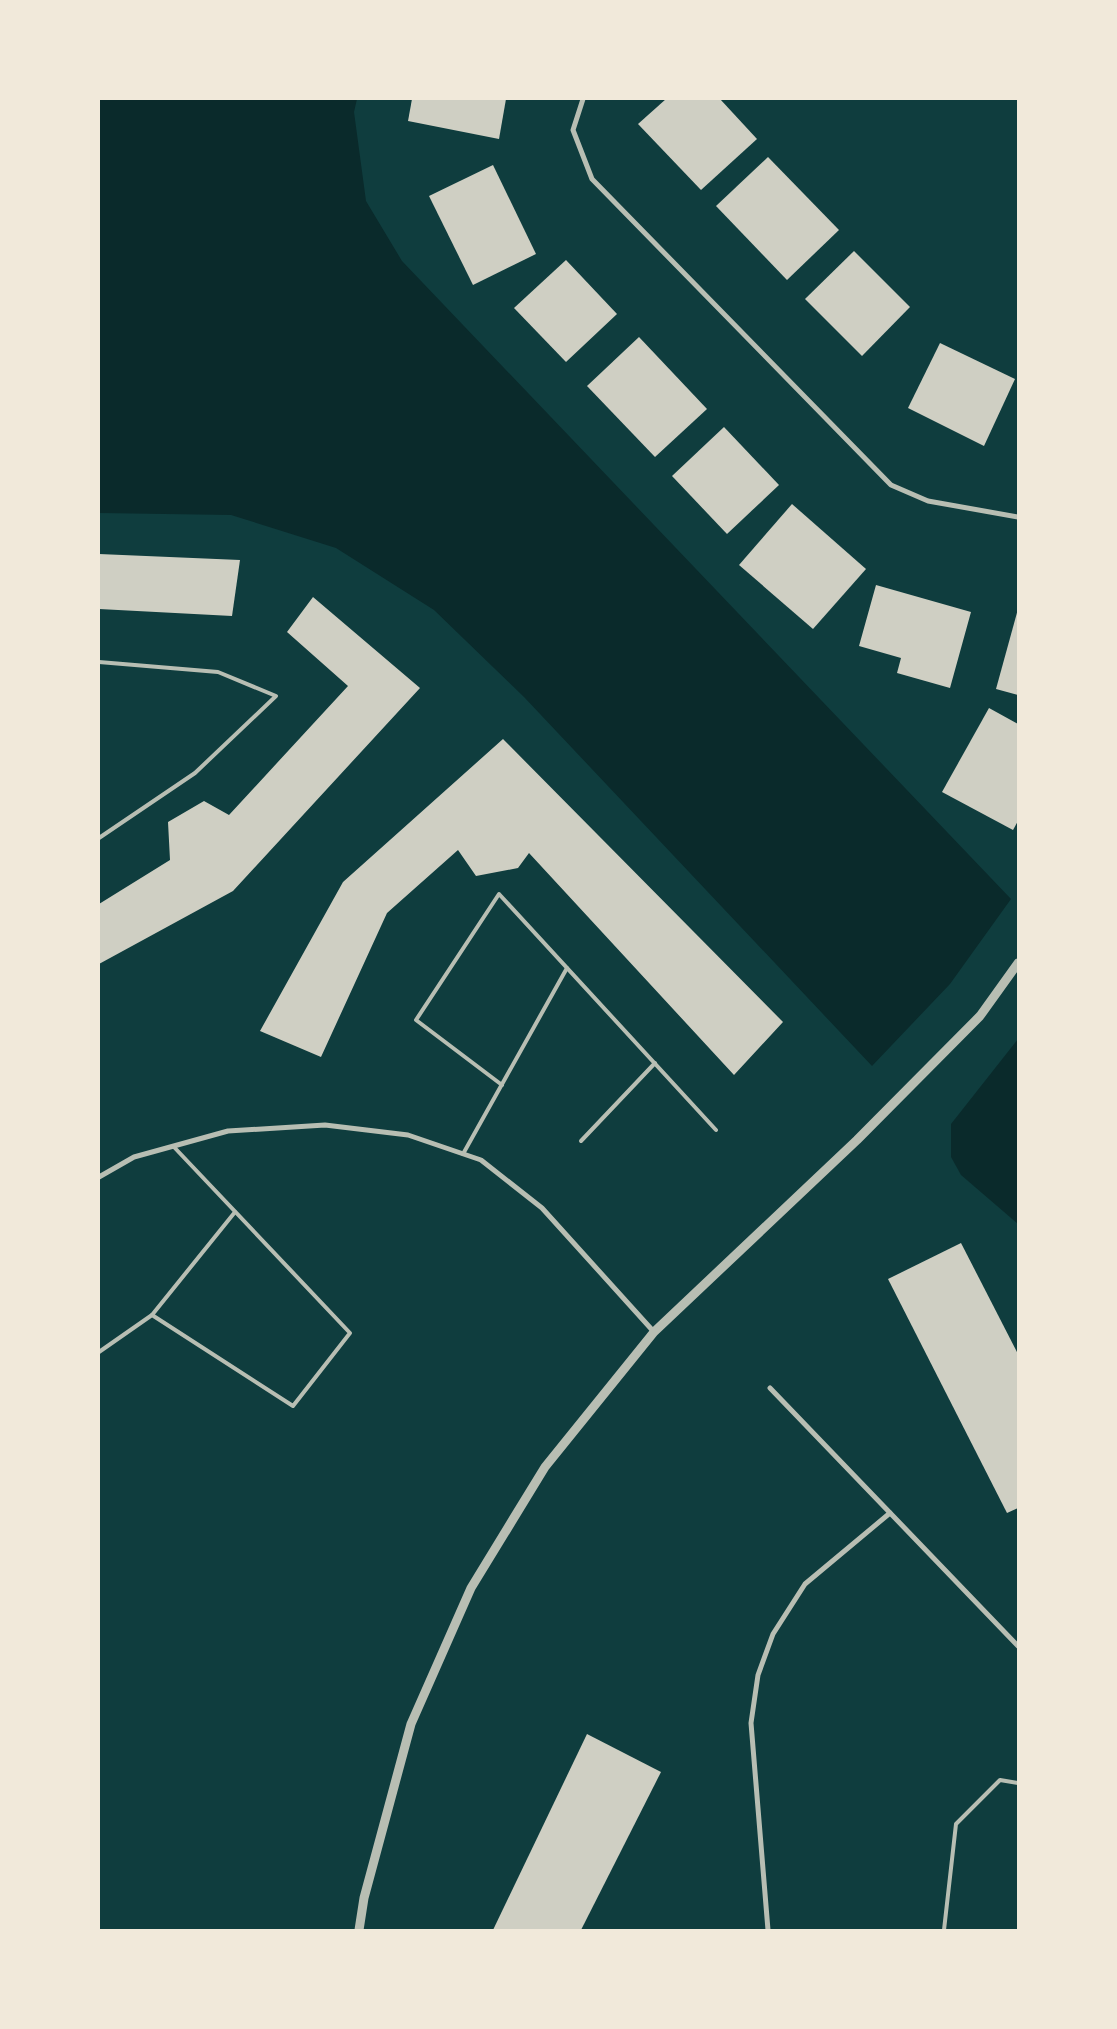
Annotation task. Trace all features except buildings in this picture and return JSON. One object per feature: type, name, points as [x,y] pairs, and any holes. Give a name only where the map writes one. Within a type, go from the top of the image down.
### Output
[{"type":"street","points":[[584,99],[573,130],[592,179],[892,485],[928,501],[1018,517]]},
{"type":"street","points":[[359,1930],[364,1898],[411,1724],[471,1588],[544,1467],[654,1332],[856,1140],[973,1023],[1018,963]]},
{"type":"street","points":[[99,1177],[134,1157],[228,1131],[325,1125],[408,1135],[481,1160],[542,1208],[654,1332]]},
{"type":"street","points":[[770,1388],[1018,1646]]},
{"type":"street","points":[[768,1930],[750,1723],[758,1675],[773,1634],[805,1584],[890,1514]]},
{"type":"lane","points":[[99,662],[218,672],[276,696],[195,773],[99,838]]},
{"type":"lane","points":[[502,1085],[416,1020],[499,894],[716,1130]]},
{"type":"lane","points":[[463,1154],[568,968]]},
{"type":"lane","points":[[581,1141],[655,1063]]},
{"type":"lane","points":[[152,1315],[293,1406],[350,1333],[173,1146]]},
{"type":"lane","points":[[99,1352],[152,1315],[235,1212]]},
{"type":"lane","points":[[944,1930],[956,1824],[1000,1780],[1018,1783]]},
{"type":"water","points":[[99,99],[357,99],[354,112],[366,201],[402,261],[1011,899],[950,984],[872,1066],[524,697],[434,610],[336,548],[231,515],[99,513]]},
{"type":"water","points":[[1018,1039],[1018,1224],[961,1175],[951,1157],[951,1124]]}]
